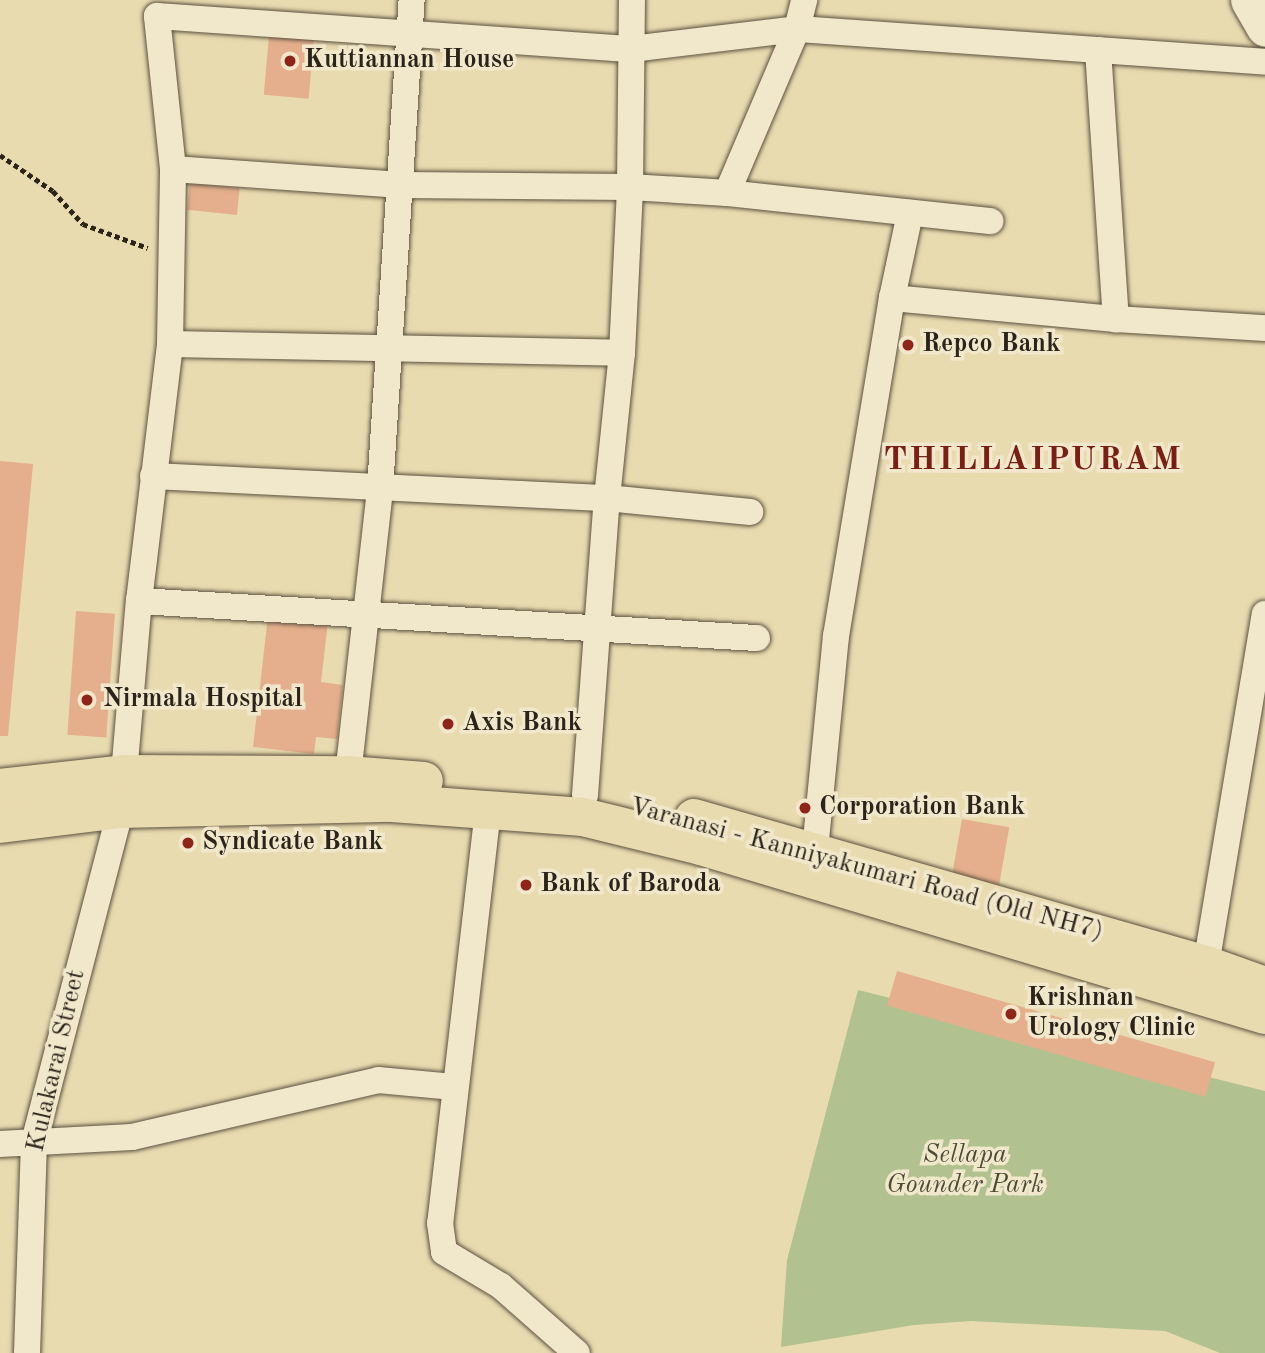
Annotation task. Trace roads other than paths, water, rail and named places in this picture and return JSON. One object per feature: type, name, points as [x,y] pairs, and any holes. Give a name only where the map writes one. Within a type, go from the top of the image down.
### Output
[{"type":"main road","name":"Varanasi - Kanniyakumari Road (Old NH7)","points":[[0,824],[122,792],[348,775],[585,794],[707,821],[815,850],[1206,965],[1265,986]]},
{"type":"main road","name":"Varanasi - Kanniyakumari Road (Old NH7)","points":[[0,788],[392,803],[583,817],[701,846],[1265,1015]]},
{"type":"street","points":[[348,775],[380,489],[412,0]]},
{"type":"street","points":[[585,794],[607,498],[622,353],[630,187],[632,0]]},
{"type":"street","points":[[727,193],[797,29],[804,0]]},
{"type":"street","points":[[1249,0],[1265,28]]},
{"type":"street","name":"Kulakarai Street","points":[[27,1353],[34,1142],[122,792],[139,601],[170,344],[173,169],[157,16],[409,33]]},
{"type":"street","points":[[409,33],[632,49],[797,29],[1265,62]]},
{"type":"street","points":[[1098,50],[1116,320]]},
{"type":"street","points":[[173,169],[401,185],[630,187],[727,193],[991,221]]},
{"type":"street","points":[[815,850],[836,636],[892,298],[910,213]]},
{"type":"street","points":[[892,298],[1116,320],[1265,328]]},
{"type":"street","points":[[170,344],[622,353]]},
{"type":"street","points":[[153,476],[607,498],[750,512]]},
{"type":"street","points":[[139,601],[757,638]]},
{"type":"street","points":[[1206,965],[1244,723],[1265,614]]},
{"type":"street","points":[[488,810],[440,1223],[444,1252],[501,1286],[577,1353]]},
{"type":"street","points":[[0,1144],[132,1137],[378,1080],[454,1087]]},
{"type":"place","name":"Kuttiannan House","points":[[290,61]]},
{"type":"place","name":"Repco Bank","points":[[908,345]]},
{"type":"place","name":"Nirmala Hospital","points":[[87,700]]},
{"type":"place","name":"Axis Bank","points":[[448,724]]},
{"type":"place","name":"Corporation Bank","points":[[805,808]]},
{"type":"place","name":"Syndicate Bank","points":[[188,843]]},
{"type":"place","name":"Bank of Baroda","points":[[526,885]]},
{"type":"place","name":"Krishnan Urology Clinic","points":[[1011,1014]]},
{"type":"district","name":"THILLAIPURAM","points":[[1033,461]]},
{"type":"park label","name":"Sellapa Gounder Park","points":[[965,1171]]}]
